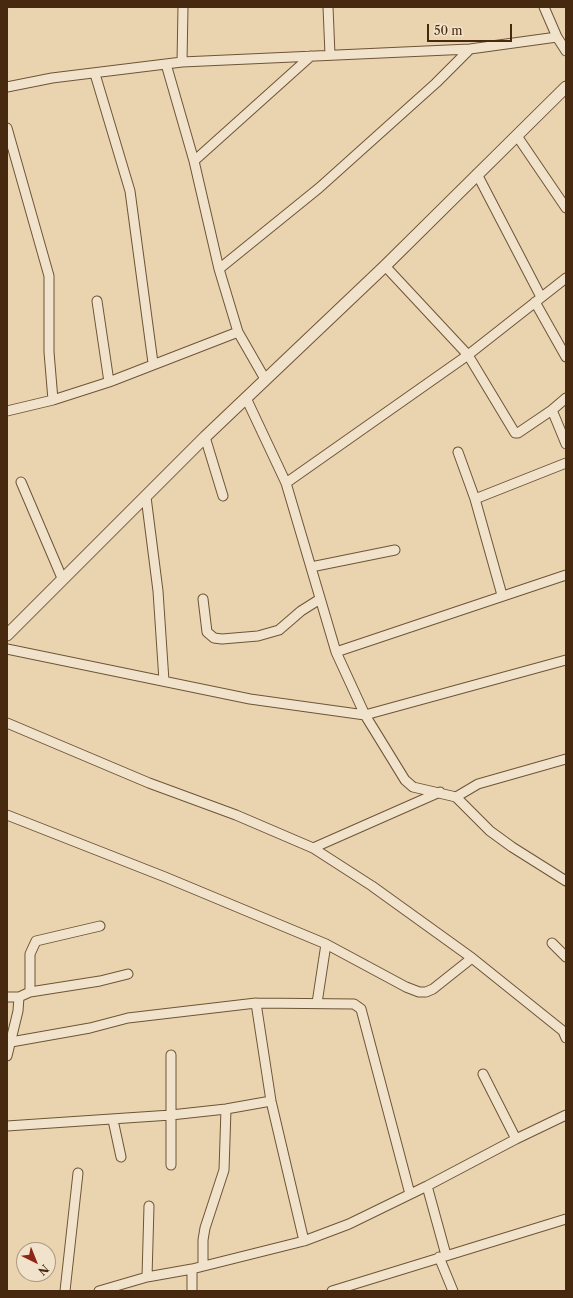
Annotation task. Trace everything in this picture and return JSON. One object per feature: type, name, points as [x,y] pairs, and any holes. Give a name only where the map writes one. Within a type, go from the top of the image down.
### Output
[{"type":"street","points":[[182,62],[183,7]]},
{"type":"street","points":[[328,7],[330,55]]},
{"type":"street","points":[[544,7],[557,37],[566,51]]},
{"type":"street","points":[[7,87],[52,78],[95,74],[182,62],[470,49],[557,37]]},
{"type":"street","points":[[219,269],[319,188],[436,83],[470,49]]},
{"type":"street","points":[[194,161],[311,56]]},
{"type":"street","points":[[166,64],[194,161],[219,269],[238,332],[264,379]]},
{"type":"street","points":[[95,74],[130,190],[153,363]]},
{"type":"street","points":[[7,635],[62,578],[146,497],[264,379],[385,266],[566,87]]},
{"type":"street","points":[[7,128],[49,276],[49,352],[53,400]]},
{"type":"street","points":[[517,136],[566,208]]},
{"type":"street","points":[[477,174],[566,357]]},
{"type":"street","points":[[385,266],[468,355],[515,433],[518,433],[552,410],[566,398]]},
{"type":"street","points":[[286,483],[468,355],[566,278]]},
{"type":"street","points":[[97,301],[109,382]]},
{"type":"street","points":[[7,411],[53,400],[109,382],[153,363],[238,332]]},
{"type":"street","points":[[246,398],[286,483],[336,652],[365,714],[409,785],[456,797],[490,831],[512,847],[566,881]]},
{"type":"street","points":[[552,410],[566,444]]},
{"type":"street","points":[[205,437],[223,496]]},
{"type":"street","points":[[458,452],[475,499],[502,595]]},
{"type":"street","points":[[475,499],[566,463]]},
{"type":"street","points":[[21,482],[62,578]]},
{"type":"street","points":[[146,497],[158,591],[164,681]]},
{"type":"street","points":[[310,567],[395,550]]},
{"type":"street","points":[[336,652],[502,595],[566,575]]},
{"type":"street","points":[[203,599],[207,632],[214,638],[222,639],[258,636],[279,630],[301,611],[320,600]]},
{"type":"street","points":[[7,649],[250,699],[365,714],[566,660]]},
{"type":"street","points":[[7,723],[149,783],[236,815],[313,848],[372,886],[472,958],[565,1032]]},
{"type":"street","points":[[456,797],[478,784],[566,759]]},
{"type":"street","points":[[313,848],[440,792]]},
{"type":"street","points":[[7,815],[165,877],[326,944],[406,987],[419,992],[426,992],[432,989],[472,958]]},
{"type":"street","points":[[30,992],[30,954],[36,941],[100,926]]},
{"type":"street","points":[[552,943],[566,957]]},
{"type":"street","points":[[316,1003],[326,944]]},
{"type":"street","points":[[7,997],[18,997],[30,992],[100,981],[128,974]]},
{"type":"street","points":[[7,1056],[18,1012],[18,997]]},
{"type":"street","points":[[256,1003],[271,1101],[304,1241]]},
{"type":"street","points":[[11,1042],[90,1028],[128,1018],[256,1003],[354,1004],[361,1009],[410,1194]]},
{"type":"street","points":[[171,1055],[171,1165]]},
{"type":"street","points":[[483,1074],[516,1139]]},
{"type":"street","points":[[7,1126],[171,1115],[226,1109],[271,1101]]},
{"type":"street","points":[[203,1265],[203,1240],[205,1228],[224,1170],[226,1109]]},
{"type":"street","points":[[99,1291],[147,1277],[192,1269],[203,1265],[304,1241],[349,1224],[566,1115]]},
{"type":"street","points":[[113,1120],[121,1157]]},
{"type":"street","points":[[65,1291],[78,1173]]},
{"type":"street","points":[[427,1186],[442,1256],[453,1291]]},
{"type":"street","points":[[147,1277],[149,1206]]},
{"type":"street","points":[[332,1291],[566,1219]]},
{"type":"street","points":[[192,1269],[192,1291]]}]
